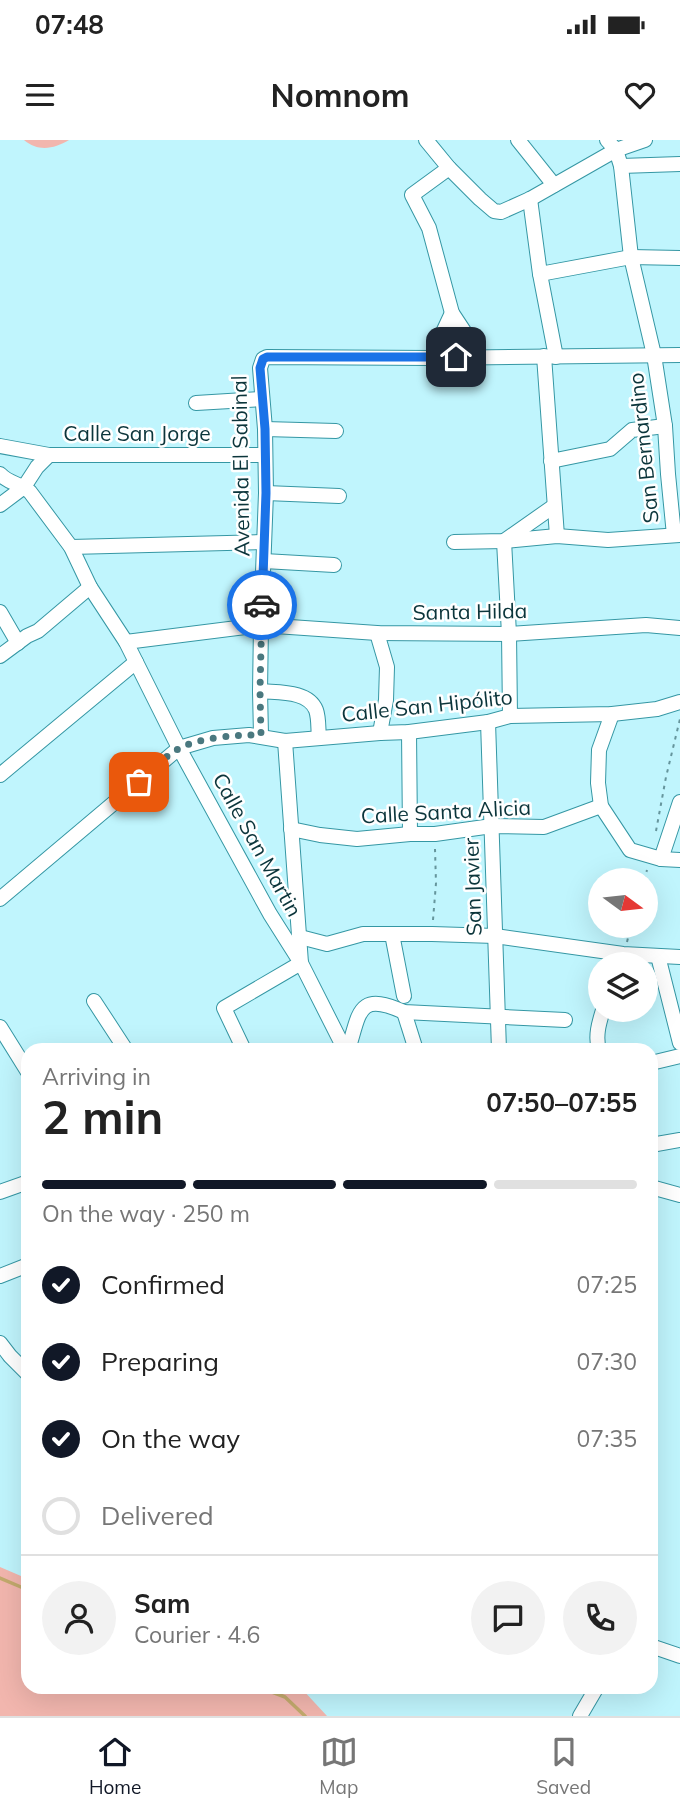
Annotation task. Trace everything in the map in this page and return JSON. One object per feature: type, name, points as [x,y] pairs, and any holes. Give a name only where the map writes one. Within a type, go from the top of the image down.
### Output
[{"type":"street","points":[[426,140],[480,199],[494,211],[502,212],[554,184],[611,145],[645,140]]},
{"type":"street","points":[[518,140],[554,184]]},
{"type":"street","name":"San Bernardino","points":[[611,145],[621,166],[631,257],[654,355],[677,535]]},
{"type":"street","points":[[621,166],[680,164]]},
{"type":"street","points":[[449,168],[412,195],[424,215],[434,243],[452,313],[481,357]]},
{"type":"street","points":[[530,198],[550,357],[551,461],[557,536]]},
{"type":"street","points":[[540,274],[631,257],[680,258]]},
{"type":"street","points":[[452,313],[430,358],[680,355]]},
{"type":"street","name":"Avenida El Sabinal","points":[[261,735],[261,625],[266,493],[261,363],[267,357],[430,358]]},
{"type":"street","points":[[196,403],[262,399]]},
{"type":"street","points":[[551,461],[610,449],[632,430],[665,426]]},
{"type":"street","points":[[265,429],[336,431]]},
{"type":"street","points":[[0,446],[49,455]]},
{"type":"street","name":"Calle San Jorge","points":[[0,505],[24,487],[49,455],[265,455]]},
{"type":"street","points":[[0,474],[9,482],[24,487]]},
{"type":"street","name":"Calle San Martin","points":[[24,487],[71,547],[90,587],[126,642],[179,748],[343,1043]]},
{"type":"street","points":[[266,493],[339,496]]},
{"type":"street","points":[[504,541],[554,506]]},
{"type":"street","points":[[454,542],[557,536],[608,540],[677,535]]},
{"type":"street","points":[[504,541],[510,716]]},
{"type":"street","points":[[71,547],[264,542]]},
{"type":"street","points":[[264,561],[334,565]]},
{"type":"street","points":[[0,656],[38,631],[90,587]]},
{"type":"street","points":[[0,612],[18,643]]},
{"type":"street","name":"Santa Hilda","points":[[126,642],[261,625],[377,633],[509,634],[646,625],[680,628]]},
{"type":"street","points":[[377,633],[387,667],[386,700],[380,733]]},
{"type":"street","points":[[0,775],[136,662]]},
{"type":"street","points":[[260,691],[302,696],[309,700],[317,712],[319,738]]},
{"type":"street","name":"Calle San Hipólito","points":[[179,748],[213,738],[249,734],[285,741],[409,732],[488,722],[510,716],[612,714],[657,709],[680,702]]},
{"type":"street","points":[[612,714],[599,750],[598,783],[601,806],[629,850],[680,860]]},
{"type":"street","name":"San Javier","points":[[488,722],[499,1043]]},
{"type":"street","points":[[409,732],[410,834]]},
{"type":"street","points":[[240,1043],[223,1008],[301,963],[285,741]]},
{"type":"street","points":[[0,899],[179,748]]},
{"type":"street","points":[[656,857],[680,802]]},
{"type":"street","name":"Calle Santa Alicia","points":[[291,829],[357,839],[435,834],[492,826],[544,827],[601,806]]},
{"type":"street","points":[[270,914],[297,915]]},
{"type":"street","points":[[300,937],[327,944],[363,934],[495,936],[588,953]]},
{"type":"street","points":[[392,934],[404,996]]},
{"type":"street","points":[[680,957],[658,956],[680,1043]]},
{"type":"street","points":[[349,1043],[358,1014],[364,1008],[404,996],[414,1001],[424,1013]]},
{"type":"street","points":[[94,1001],[121,1043]]},
{"type":"street","points":[[382,1003],[404,1012],[565,1020]]},
{"type":"street","points":[[404,1012],[414,1043]]},
{"type":"street","points":[[597,1043],[598,1022]]},
{"type":"street","points":[[0,1027],[21,1061]]},
{"type":"street","points":[[658,1061],[680,1056]]},
{"type":"street","points":[[658,1143],[680,1140]]},
{"type":"street","points":[[0,1192],[21,1184]]},
{"type":"street","points":[[658,1189],[680,1195]]},
{"type":"street","points":[[0,1276],[21,1268]]},
{"type":"street","points":[[0,1343],[5,1359],[21,1369]]},
{"type":"street","points":[[658,1648],[680,1656]]},
{"type":"street","points":[[580,1716],[593,1694]]},
{"type":"path","points":[[656,830],[680,719]]},
{"type":"path","points":[[432,934],[436,883],[435,834]]},
{"type":"path","points":[[650,868],[656,857]]},
{"type":"shaded area","points":[[24,140],[69,140],[40,148]]},
{"type":"shaded area","points":[[0,1567],[21,1576],[21,1694],[307,1694],[327,1716],[0,1716]]},
{"type":"waterway","points":[[0,1578],[21,1587]]},
{"type":"waterway","points":[[277,1694],[285,1697],[305,1716]]},
{"type":"way so far","points":[[139,782],[179,748],[213,738],[261,735],[262,605]]},
{"type":"route","points":[[262,605],[266,493],[260,368],[263,359],[456,357]]}]
